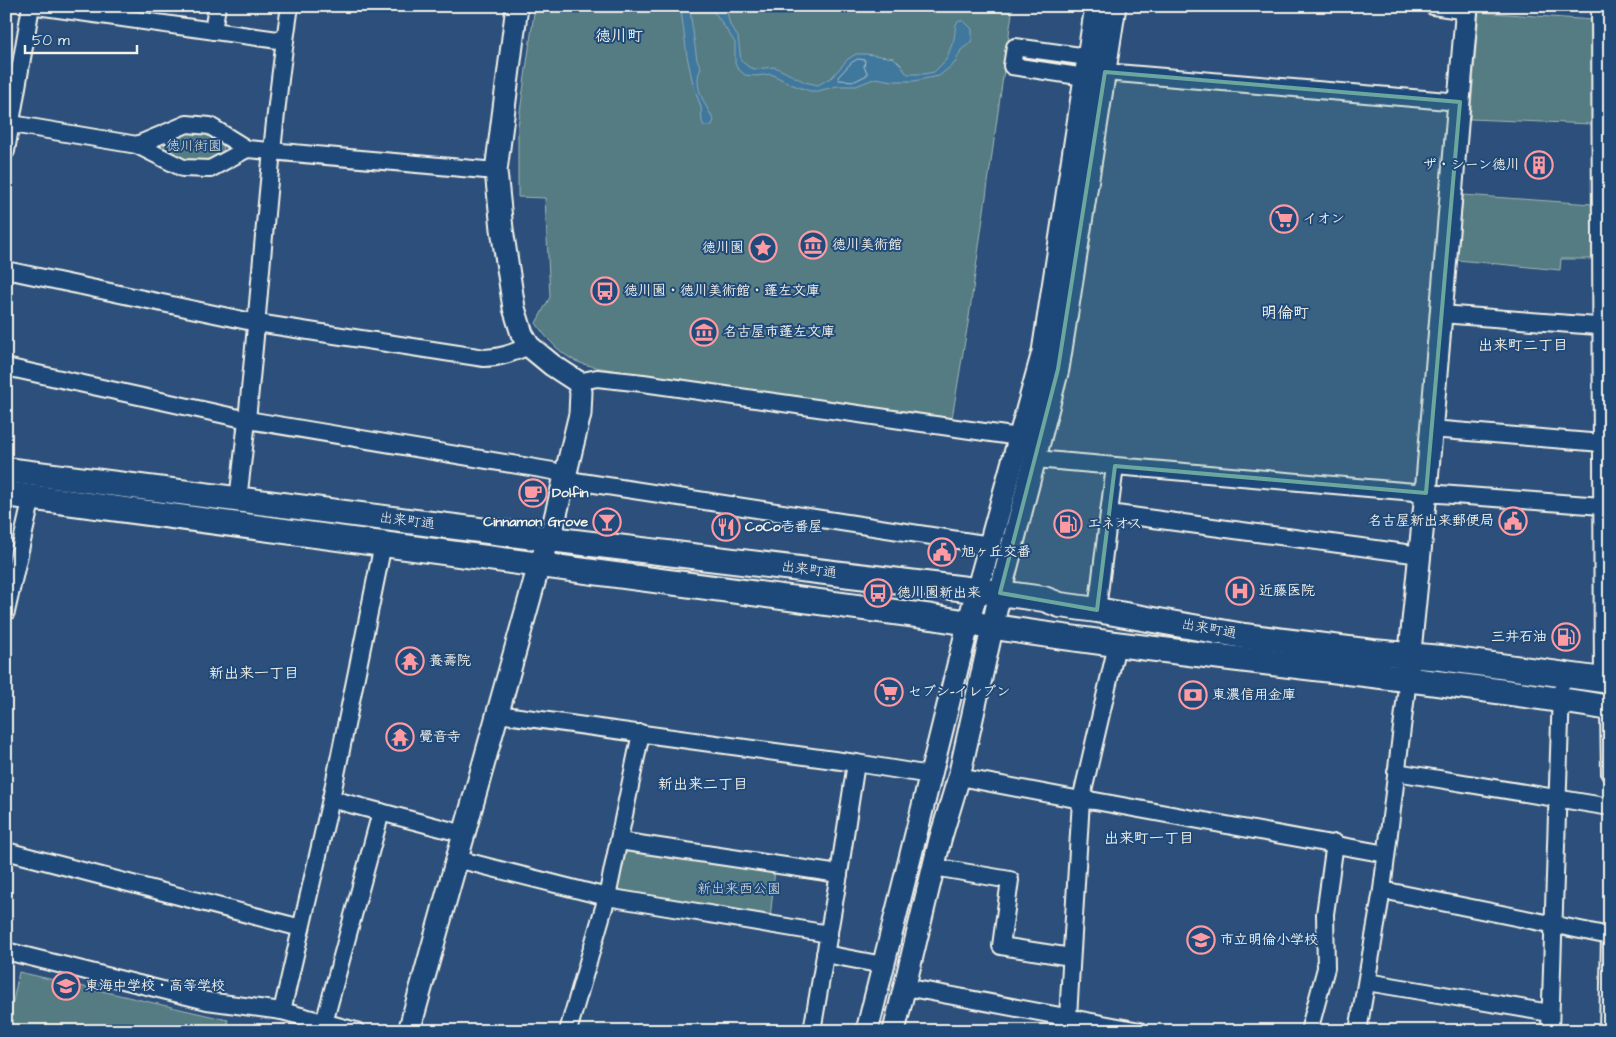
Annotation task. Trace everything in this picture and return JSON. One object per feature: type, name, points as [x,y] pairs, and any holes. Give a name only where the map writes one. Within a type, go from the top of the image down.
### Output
[{"type":"main road","name":"出来町通","points":[[6,470],[550,539],[989,591],[1044,599],[1060,605],[1244,636],[1441,658],[1606,681]]},
{"type":"main road","name":"出来町通","points":[[6,494],[932,617],[993,628],[1249,661],[1408,678],[1609,708]]},
{"type":"street","points":[[6,150],[8,124],[30,6]]},
{"type":"street","points":[[37,6],[285,41]]},
{"type":"street","points":[[213,31],[217,6]]},
{"type":"street","points":[[238,499],[248,420],[272,150],[290,6]]},
{"type":"street","points":[[409,1031],[539,565],[550,539],[580,414],[582,392],[578,382],[552,365],[529,346],[522,334],[514,308],[502,229],[496,171],[517,6]]},
{"type":"street","points":[[867,1031],[968,623],[989,591],[1034,459],[1058,369],[1093,69],[1096,6]]},
{"type":"street","points":[[894,1031],[934,866],[959,777],[993,628],[989,591],[990,545],[1043,352],[1093,69],[1115,6]]},
{"type":"street","points":[[1358,1031],[1382,890],[1408,678],[1426,493],[1467,9],[1433,6]]},
{"type":"street","points":[[1600,6],[1605,327],[1602,506],[1606,681]]},
{"type":"street","points":[[1093,69],[1460,102]]},
{"type":"street","points":[[8,124],[137,145],[183,168],[210,169],[246,149]]},
{"type":"street","points":[[137,145],[187,124],[210,126],[246,149],[496,171]]},
{"type":"street","points":[[6,270],[257,323],[484,358],[508,355],[529,346]]},
{"type":"street","points":[[1441,314],[1605,327]]},
{"type":"street","points":[[6,366],[248,420],[553,471],[575,481],[990,545]]},
{"type":"street","points":[[578,382],[597,378],[643,383],[1019,437]]},
{"type":"street","points":[[1431,429],[1602,442]]},
{"type":"street","points":[[1034,459],[1426,493],[1602,506]]},
{"type":"street","points":[[1098,610],[1115,466]]},
{"type":"street","points":[[6,612],[32,497]]},
{"type":"street","points":[[1109,513],[1420,555]]},
{"type":"street","points":[[282,1011],[331,799],[383,544]]},
{"type":"street","points":[[1066,1024],[1081,800],[1116,644]]},
{"type":"street","points":[[1550,1031],[1556,798],[1562,676]]},
{"type":"street","points":[[1609,708],[1610,774]]},
{"type":"street","points":[[498,714],[856,763],[930,775]]},
{"type":"street","points":[[568,1031],[607,897],[640,734]]},
{"type":"street","points":[[812,1031],[856,763]]},
{"type":"street","points":[[1396,772],[1610,807]]},
{"type":"street","points":[[959,777],[1081,800],[1104,802],[1336,843],[1386,854]]},
{"type":"street","points":[[331,799],[464,834]]},
{"type":"street","points":[[324,1023],[381,812]]},
{"type":"street","points":[[619,840],[839,874]]},
{"type":"street","points":[[1309,1031],[1326,968],[1325,914],[1336,843]]},
{"type":"street","points":[[6,851],[301,928]]},
{"type":"street","points":[[457,859],[607,897],[829,934]]},
{"type":"street","points":[[934,866],[1010,880],[1001,946],[1071,957]]},
{"type":"street","points":[[1382,890],[1610,936],[1608,1031]]},
{"type":"street","points":[[6,951],[207,1001],[282,1011],[356,1031]]},
{"type":"street","points":[[825,954],[884,965]]},
{"type":"street","points":[[1367,982],[1550,1013]]},
{"type":"street","points":[[905,987],[1066,1024],[1140,1031]]},
{"type":"highlighted area","points":[[1105,72],[1460,102],[1426,493],[1115,466],[1097,610],[1000,593],[1058,369]]},
{"type":"green space","name":"徳川園","points":[[535,6],[1013,6],[969,317],[952,418],[605,369],[576,361],[556,348],[536,323],[550,297],[545,198],[518,197],[518,126]]},
{"type":"green space","points":[[1479,12],[1593,20],[1592,124],[1470,119]]},
{"type":"green space","name":"徳川街園","points":[[186,131],[212,136],[224,148],[221,155],[214,161],[187,160],[176,157],[164,147],[165,140]]},
{"type":"green space","points":[[1463,195],[1592,204],[1592,259],[1561,259],[1560,270],[1457,260]]},
{"type":"green space","name":"新出来西公園","points":[[630,847],[775,869],[770,920],[620,895],[617,889],[624,851]]},
{"type":"green space","name":"東海中学校・高等学校","points":[[19,972],[228,1020],[226,1031],[7,1031]]},
{"type":"water","points":[[678,6],[691,6],[690,11],[697,60],[701,67],[698,85],[714,121],[711,126],[704,126],[702,122],[701,107],[693,84],[687,56],[681,10]]},
{"type":"water","points":[[702,6],[722,6],[727,12],[730,25],[738,37],[741,61],[749,67],[754,69],[775,67],[805,82],[818,85],[832,77],[848,59],[856,54],[894,58],[908,74],[934,72],[946,60],[954,39],[956,24],[959,21],[964,21],[972,29],[972,39],[961,50],[955,63],[939,76],[914,81],[892,81],[876,78],[856,86],[837,86],[810,91],[771,74],[745,75],[737,68],[735,63],[735,43],[732,38],[715,13]]},
{"type":"place","name":"ザ・シーン徳川","points":[[1539,165]]},
{"type":"place","name":"イオン","points":[[1284,219]]},
{"type":"place","name":"徳川美術館","points":[[813,245]]},
{"type":"place","name":"徳川園","points":[[763,248]]},
{"type":"place","name":"徳川園・徳川美術館・蓬左文庫","points":[[605,291]]},
{"type":"place","name":"名古屋市蓬左文庫","points":[[704,332]]},
{"type":"place","name":"Dolfin","points":[[533,493]]},
{"type":"place","name":"名古屋新出来郵便局","points":[[1513,521]]},
{"type":"place","name":"Cinnamon Grove","points":[[607,522]]},
{"type":"place","name":"エネオス","points":[[1068,524]]},
{"type":"place","name":"CoCo壱番屋","points":[[726,527]]},
{"type":"place","name":"旭ヶ丘交番","points":[[942,552]]},
{"type":"place","name":"近藤医院","points":[[1240,591]]},
{"type":"place","name":"徳川園新出来","points":[[878,593]]},
{"type":"place","name":"三井石油","points":[[1566,637]]},
{"type":"place","name":"養壽院","points":[[410,661]]},
{"type":"place","name":"セブン-イレブン","points":[[889,692]]},
{"type":"place","name":"東濃信用金庫","points":[[1193,695]]},
{"type":"place","name":"覺音寺","points":[[400,737]]},
{"type":"place","name":"市立明倫小学校","points":[[1201,940]]},
{"type":"place","name":"東海中学校・高等学校","points":[[66,986]]},
{"type":"district","name":"徳川町","points":[[619,36]]},
{"type":"district","name":"明倫町","points":[[1285,313]]},
{"type":"district","name":"出来町二丁目","points":[[1523,345]]},
{"type":"district","name":"新出来一丁目","points":[[254,673]]},
{"type":"district","name":"新出来二丁目","points":[[703,784]]},
{"type":"district","name":"出来町一丁目","points":[[1149,838]]}]
